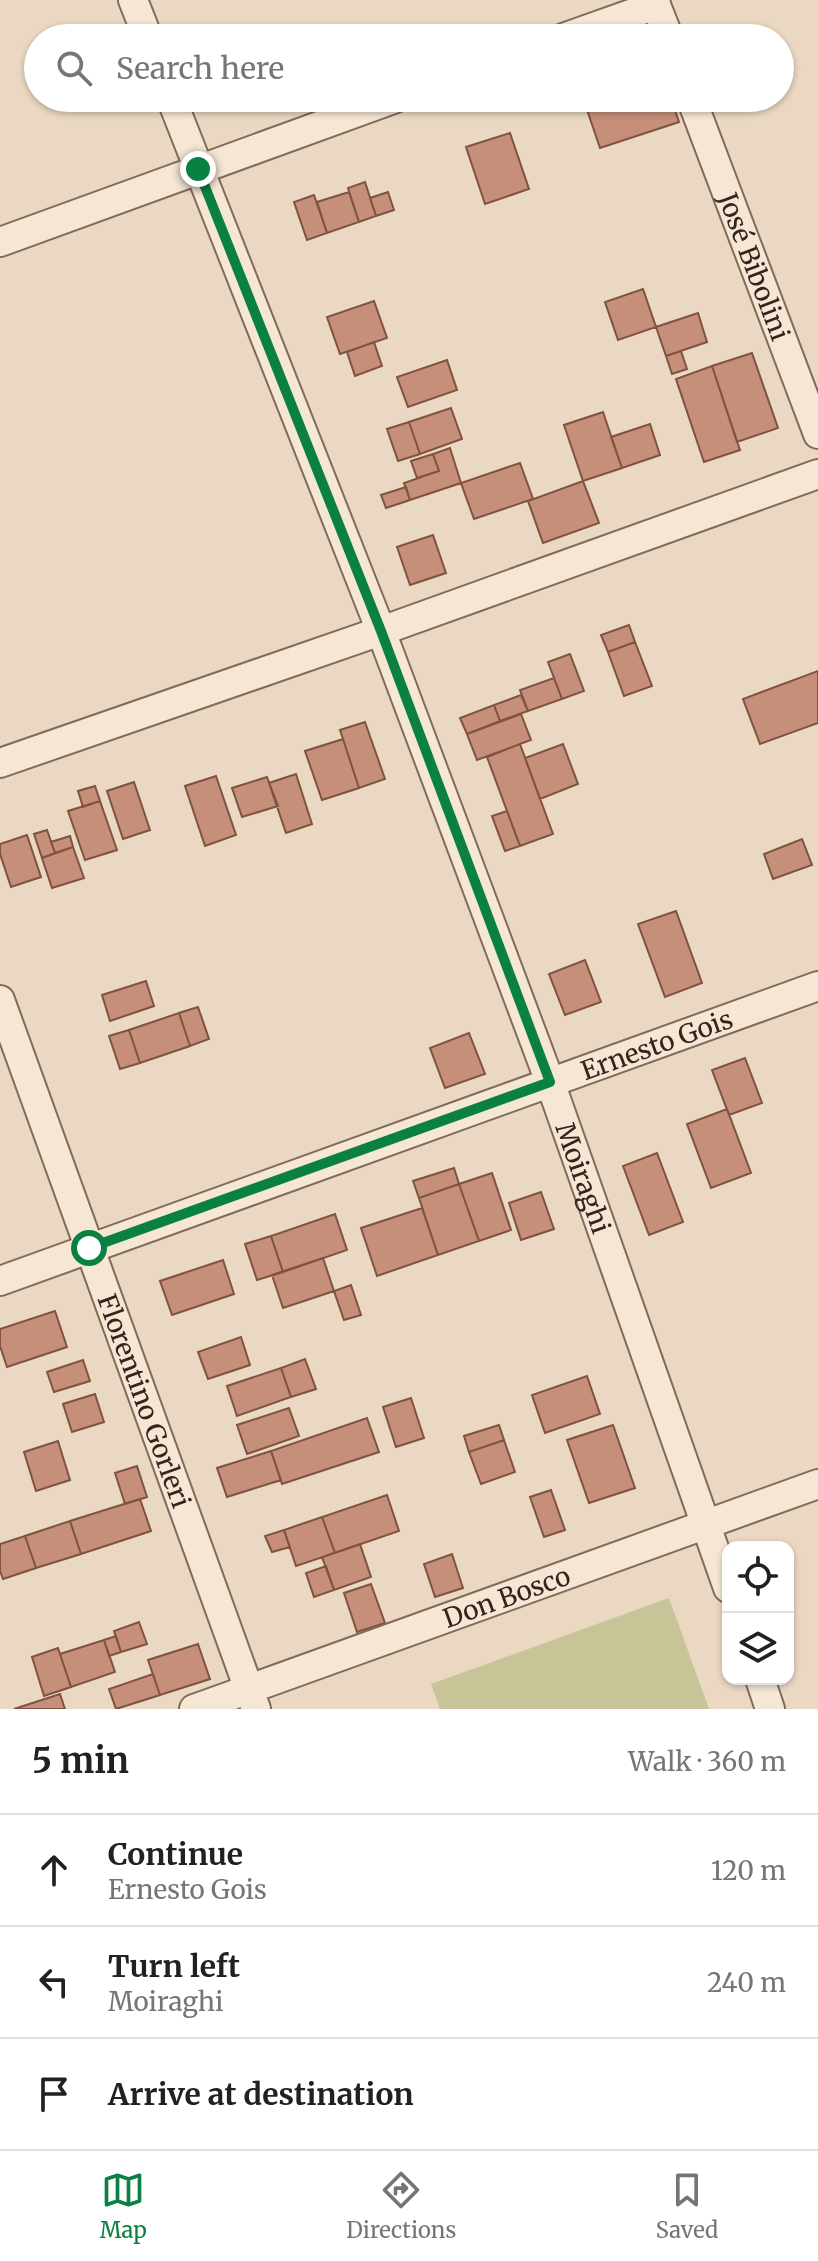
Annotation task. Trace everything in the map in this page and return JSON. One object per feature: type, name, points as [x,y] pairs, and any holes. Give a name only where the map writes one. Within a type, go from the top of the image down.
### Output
[{"type":"street","points":[[133,0],[142,24]]},
{"type":"street","points":[[599,24],[655,2],[664,24]]},
{"type":"street","name":"Moiraghi","points":[[176,112],[381,631],[550,1082],[722,1571]]},
{"type":"street","points":[[0,242],[357,112]]},
{"type":"street","name":"José Bibolini","points":[[696,112],[818,434]]},
{"type":"street","points":[[0,763],[381,631],[818,474]]},
{"type":"street","name":"Ernesto Gois","points":[[0,1281],[818,986]]},
{"type":"street","name":"Florentino Gorleri","points":[[0,1000],[252,1699]]},
{"type":"street","name":"Don Bosco","points":[[194,1709],[252,1699],[818,1484]]},
{"type":"street","points":[[762,1685],[770,1709]]},
{"type":"shaded area","points":[[669,1598],[709,1709],[440,1709],[431,1684]]},
{"type":"building","points":[[588,112],[676,112],[679,122],[600,148]]},
{"type":"building","points":[[510,133],[529,189],[485,204],[466,147]]},
{"type":"building","points":[[365,182],[376,216],[359,222],[348,188]]},
{"type":"building","points":[[349,192],[359,222],[327,233],[317,202]]},
{"type":"building","points":[[388,192],[394,210],[376,216],[370,198]]},
{"type":"building","points":[[314,195],[327,233],[307,240],[294,202]]},
{"type":"building","points":[[643,289],[656,327],[618,340],[605,302]]},
{"type":"building","points":[[374,301],[387,338],[340,354],[327,317]]},
{"type":"building","points":[[698,313],[707,342],[666,356],[656,327]]},
{"type":"building","points":[[374,342],[382,366],[355,376],[347,352]]},
{"type":"building","points":[[681,351],[687,369],[672,374],[666,356]]},
{"type":"building","points":[[752,353],[778,428],[737,442],[712,366]]},
{"type":"building","points":[[447,360],[457,390],[408,407],[397,377]]},
{"type":"building","points":[[712,366],[740,450],[704,462],[676,379]]},
{"type":"building","points":[[451,408],[462,439],[420,454],[409,422]]},
{"type":"building","points":[[603,412],[622,468],[583,481],[564,425]]},
{"type":"building","points":[[409,422],[420,454],[398,461],[387,429]]},
{"type":"building","points":[[650,424],[660,455],[622,468],[611,437]]},
{"type":"building","points":[[450,448],[461,483],[410,500],[404,483],[439,471],[433,454]]},
{"type":"building","points":[[433,454],[439,471],[417,478],[411,461]]},
{"type":"building","points":[[520,463],[533,499],[474,519],[461,483]]},
{"type":"building","points":[[583,481],[599,523],[543,543],[528,501]]},
{"type":"building","points":[[406,487],[410,500],[386,508],[381,495]]},
{"type":"building","points":[[433,535],[446,573],[410,585],[397,547]]},
{"type":"building","points":[[629,625],[635,642],[608,652],[601,635]]},
{"type":"building","points":[[635,642],[652,686],[624,696],[608,652]]},
{"type":"building","points":[[570,654],[584,691],[562,699],[548,662]]},
{"type":"building","points":[[818,671],[818,723],[760,744],[743,699]]},
{"type":"building","points":[[554,678],[562,699],[528,711],[520,690]]},
{"type":"building","points":[[521,695],[528,711],[500,721],[494,705]]},
{"type":"building","points":[[494,705],[500,721],[467,734],[460,718]]},
{"type":"building","points":[[521,714],[531,740],[477,760],[467,734]]},
{"type":"building","points":[[365,722],[385,779],[359,788],[340,730]]},
{"type":"building","points":[[343,739],[359,788],[322,800],[305,751]]},
{"type":"building","points":[[520,744],[553,834],[520,846],[487,757]]},
{"type":"building","points":[[563,744],[578,784],[540,799],[525,758]]},
{"type":"building","points":[[296,774],[312,824],[286,833],[269,783]]},
{"type":"building","points":[[216,776],[236,835],[205,846],[185,786]]},
{"type":"building","points":[[267,777],[278,806],[242,817],[232,788]]},
{"type":"building","points":[[134,782],[150,830],[123,839],[107,791]]},
{"type":"building","points":[[95,786],[100,801],[83,807],[78,791]]},
{"type":"building","points":[[100,801],[117,850],[85,860],[68,811]]},
{"type":"building","points":[[507,811],[520,846],[505,851],[492,816]]},
{"type":"building","points":[[47,830],[55,853],[42,858],[34,834]]},
{"type":"building","points":[[27,835],[41,877],[11,887],[0,854],[0,844]]},
{"type":"building","points":[[70,836],[73,847],[55,853],[51,842]]},
{"type":"building","points":[[802,839],[812,865],[773,879],[764,854]]},
{"type":"building","points":[[73,847],[84,878],[52,888],[42,858]]},
{"type":"building","points":[[676,911],[702,983],[665,997],[638,924]]},
{"type":"building","points":[[585,960],[601,1002],[565,1015],[549,974]]},
{"type":"building","points":[[146,981],[154,1006],[110,1021],[102,995]]},
{"type":"building","points":[[198,1007],[209,1039],[190,1046],[179,1013]]},
{"type":"building","points":[[179,1013],[190,1046],[140,1063],[129,1030]]},
{"type":"building","points":[[129,1030],[140,1063],[120,1069],[109,1036]]},
{"type":"building","points":[[469,1033],[485,1074],[445,1088],[430,1048]]},
{"type":"building","points":[[745,1058],[762,1103],[729,1115],[712,1070]]},
{"type":"building","points":[[727,1109],[751,1173],[711,1188],[687,1124]]},
{"type":"building","points":[[657,1153],[683,1222],[649,1235],[623,1166]]},
{"type":"building","points":[[454,1168],[459,1184],[419,1198],[413,1181]]},
{"type":"building","points":[[492,1173],[511,1230],[479,1241],[459,1184]]},
{"type":"building","points":[[459,1184],[479,1241],[438,1255],[419,1198]]},
{"type":"building","points":[[541,1192],[554,1229],[521,1240],[509,1203]]},
{"type":"building","points":[[422,1208],[438,1255],[377,1276],[361,1228]]},
{"type":"building","points":[[335,1214],[347,1250],[283,1272],[271,1236]]},
{"type":"building","points":[[271,1236],[283,1272],[257,1280],[245,1244]]},
{"type":"building","points":[[323,1258],[334,1291],[283,1308],[272,1275]]},
{"type":"building","points":[[223,1260],[234,1294],[172,1315],[160,1281]]},
{"type":"building","points":[[351,1285],[361,1315],[344,1320],[334,1291]]},
{"type":"building","points":[[55,1311],[67,1347],[7,1367],[0,1346],[0,1329]]},
{"type":"building","points":[[241,1337],[250,1365],[208,1379],[198,1352]]},
{"type":"building","points":[[305,1359],[316,1389],[291,1397],[281,1368]]},
{"type":"building","points":[[83,1360],[90,1381],[54,1392],[47,1372]]},
{"type":"building","points":[[281,1368],[291,1397],[237,1416],[227,1386]]},
{"type":"building","points":[[587,1376],[600,1414],[545,1433],[532,1395]]},
{"type":"building","points":[[95,1394],[104,1422],[72,1432],[63,1404]]},
{"type":"building","points":[[411,1398],[424,1438],[396,1447],[383,1407]]},
{"type":"building","points":[[289,1408],[299,1436],[247,1454],[237,1425]]},
{"type":"building","points":[[367,1418],[379,1452],[282,1484],[271,1451]]},
{"type":"building","points":[[499,1425],[504,1440],[469,1452],[464,1436]]},
{"type":"building","points":[[613,1425],[635,1488],[589,1503],[567,1440]]},
{"type":"building","points":[[504,1440],[515,1472],[481,1484],[469,1452]]},
{"type":"building","points":[[58,1441],[70,1480],[36,1491],[24,1452]]},
{"type":"building","points":[[271,1451],[281,1480],[227,1497],[217,1468]]},
{"type":"building","points":[[137,1466],[147,1497],[125,1504],[115,1473]]},
{"type":"building","points":[[551,1490],[565,1530],[544,1537],[530,1497]]},
{"type":"building","points":[[387,1495],[399,1531],[335,1553],[322,1517]]},
{"type":"building","points":[[140,1499],[151,1531],[81,1554],[70,1521]]},
{"type":"building","points":[[322,1517],[335,1553],[296,1566],[284,1530]]},
{"type":"building","points":[[70,1521],[81,1554],[36,1568],[25,1536]]},
{"type":"building","points":[[284,1530],[290,1547],[272,1552],[265,1536]]},
{"type":"building","points":[[25,1536],[36,1568],[3,1579],[0,1544]]},
{"type":"building","points":[[360,1544],[371,1577],[334,1590],[322,1557]]},
{"type":"building","points":[[452,1554],[463,1588],[435,1597],[424,1564]]},
{"type":"building","points":[[326,1566],[334,1590],[314,1597],[306,1573]]},
{"type":"building","points":[[371,1584],[385,1623],[357,1632],[344,1593]]},
{"type":"building","points":[[139,1622],[147,1644],[121,1652],[114,1631]]},
{"type":"building","points":[[116,1636],[121,1652],[109,1656],[104,1640]]},
{"type":"building","points":[[104,1640],[115,1672],[71,1687],[60,1654]]},
{"type":"building","points":[[198,1644],[210,1679],[160,1695],[148,1660]]},
{"type":"building","points":[[58,1648],[71,1687],[44,1696],[32,1657]]},
{"type":"building","points":[[153,1674],[160,1695],[116,1709],[109,1689]]},
{"type":"building","points":[[60,1694],[65,1709],[14,1709]]},
{"type":"route","points":[[89,1248],[550,1082],[381,631],[198,169]]}]
